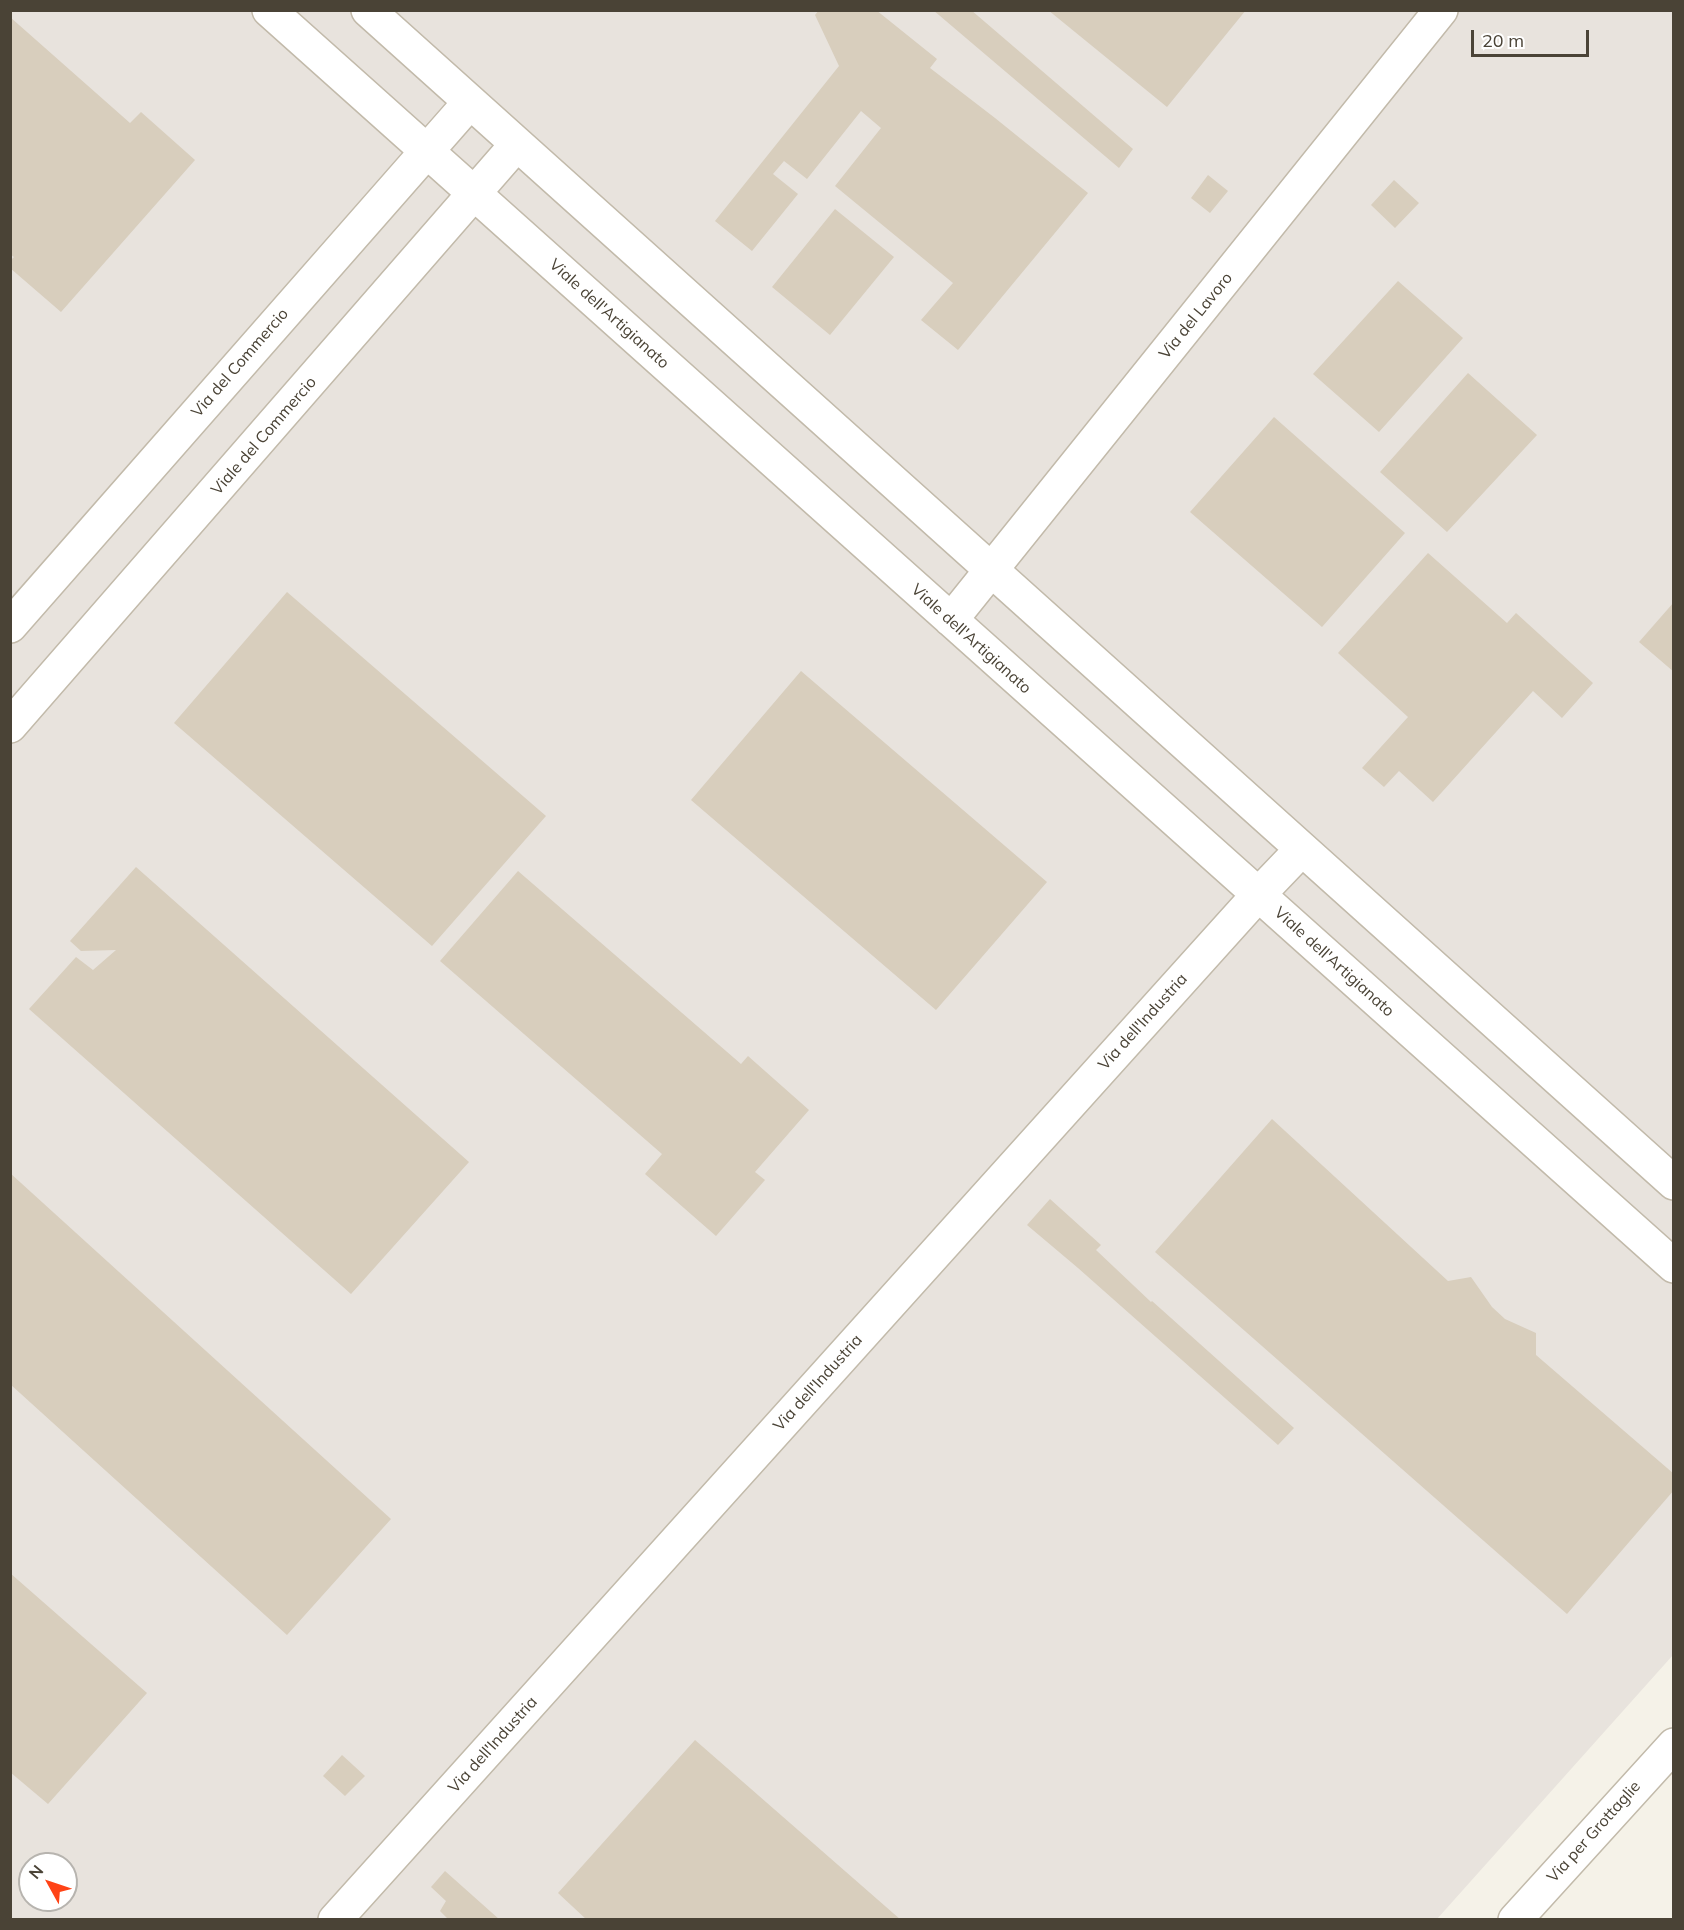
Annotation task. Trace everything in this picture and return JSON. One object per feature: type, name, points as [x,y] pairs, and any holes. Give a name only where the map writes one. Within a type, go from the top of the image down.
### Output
[{"type":"street","name":"Viale dell'Artigianato","points":[[270,10],[1674,1266]]},
{"type":"street","points":[[368,10],[1674,1183]]},
{"type":"street","name":"Via del Lavoro","points":[[951,620],[1441,10]]},
{"type":"street","name":"Via del Commercio","points":[[10,626],[470,102]]},
{"type":"street","name":"Viale del Commercio","points":[[10,726],[475,195],[517,144]]},
{"type":"street","name":"Via dell'Industria","points":[[335,1920],[1258,895],[1302,849]]},
{"type":"street","name":"Via per Grottaglie","points":[[1515,1920],[1674,1745]]},
{"type":"shaded area","points":[[11,11],[1673,11],[1673,1655],[1437,1919],[11,1920]]},
{"type":"building","points":[[819,10],[876,10],[937,59],[930,68],[1088,193],[958,350],[921,320],[953,283],[835,186],[881,128],[861,111],[807,179],[784,161],[773,174],[798,194],[752,251],[715,221],[839,66],[815,15]]},
{"type":"building","points":[[933,10],[971,10],[1133,149],[1119,168]]},
{"type":"building","points":[[1048,10],[1246,10],[1167,107]]},
{"type":"building","points":[[10,17],[130,123],[141,112],[195,160],[61,312],[10,268],[10,261],[14,257],[10,254]]},
{"type":"building","points":[[1208,175],[1228,191],[1210,213],[1191,198]]},
{"type":"building","points":[[1394,180],[1419,203],[1395,228],[1371,205]]},
{"type":"building","points":[[835,209],[894,257],[830,335],[772,287]]},
{"type":"building","points":[[1398,281],[1463,338],[1379,432],[1313,374]]},
{"type":"building","points":[[1468,373],[1537,435],[1447,532],[1380,472]]},
{"type":"building","points":[[1274,417],[1405,533],[1322,627],[1190,512]]},
{"type":"building","points":[[1428,553],[1507,623],[1516,613],[1593,683],[1562,718],[1533,691],[1433,802],[1399,771],[1384,787],[1362,768],[1408,717],[1338,653]]},
{"type":"building","points":[[287,592],[546,816],[432,946],[174,723]]},
{"type":"building","points":[[1674,602],[1674,672],[1639,642]]},
{"type":"building","points":[[801,671],[1047,882],[936,1010],[691,800]]},
{"type":"building","points":[[136,867],[469,1162],[351,1294],[29,1009],[76,957],[93,970],[116,950],[81,951],[70,941]]},
{"type":"building","points":[[518,871],[741,1064],[748,1056],[809,1110],[755,1172],[765,1180],[716,1236],[645,1174],[662,1154],[440,961]]},
{"type":"building","points":[[1272,1119],[1448,1281],[1471,1277],[1492,1307],[1505,1319],[1536,1333],[1536,1355],[1674,1474],[1674,1490],[1567,1614],[1155,1252]]},
{"type":"building","points":[[10,1173],[391,1519],[287,1635],[10,1384]]},
{"type":"building","points":[[1050,1199],[1101,1245],[1096,1250],[1151,1302],[1294,1428],[1278,1445],[1027,1225]]},
{"type":"building","points":[[10,1573],[147,1693],[48,1804],[10,1772]]},
{"type":"building","points":[[695,1740],[901,1920],[587,1920],[558,1893]]},
{"type":"building","points":[[342,1755],[365,1776],[345,1796],[323,1776]]},
{"type":"building","points":[[445,1871],[500,1920],[449,1920],[440,1911],[446,1901],[431,1887]]}]
